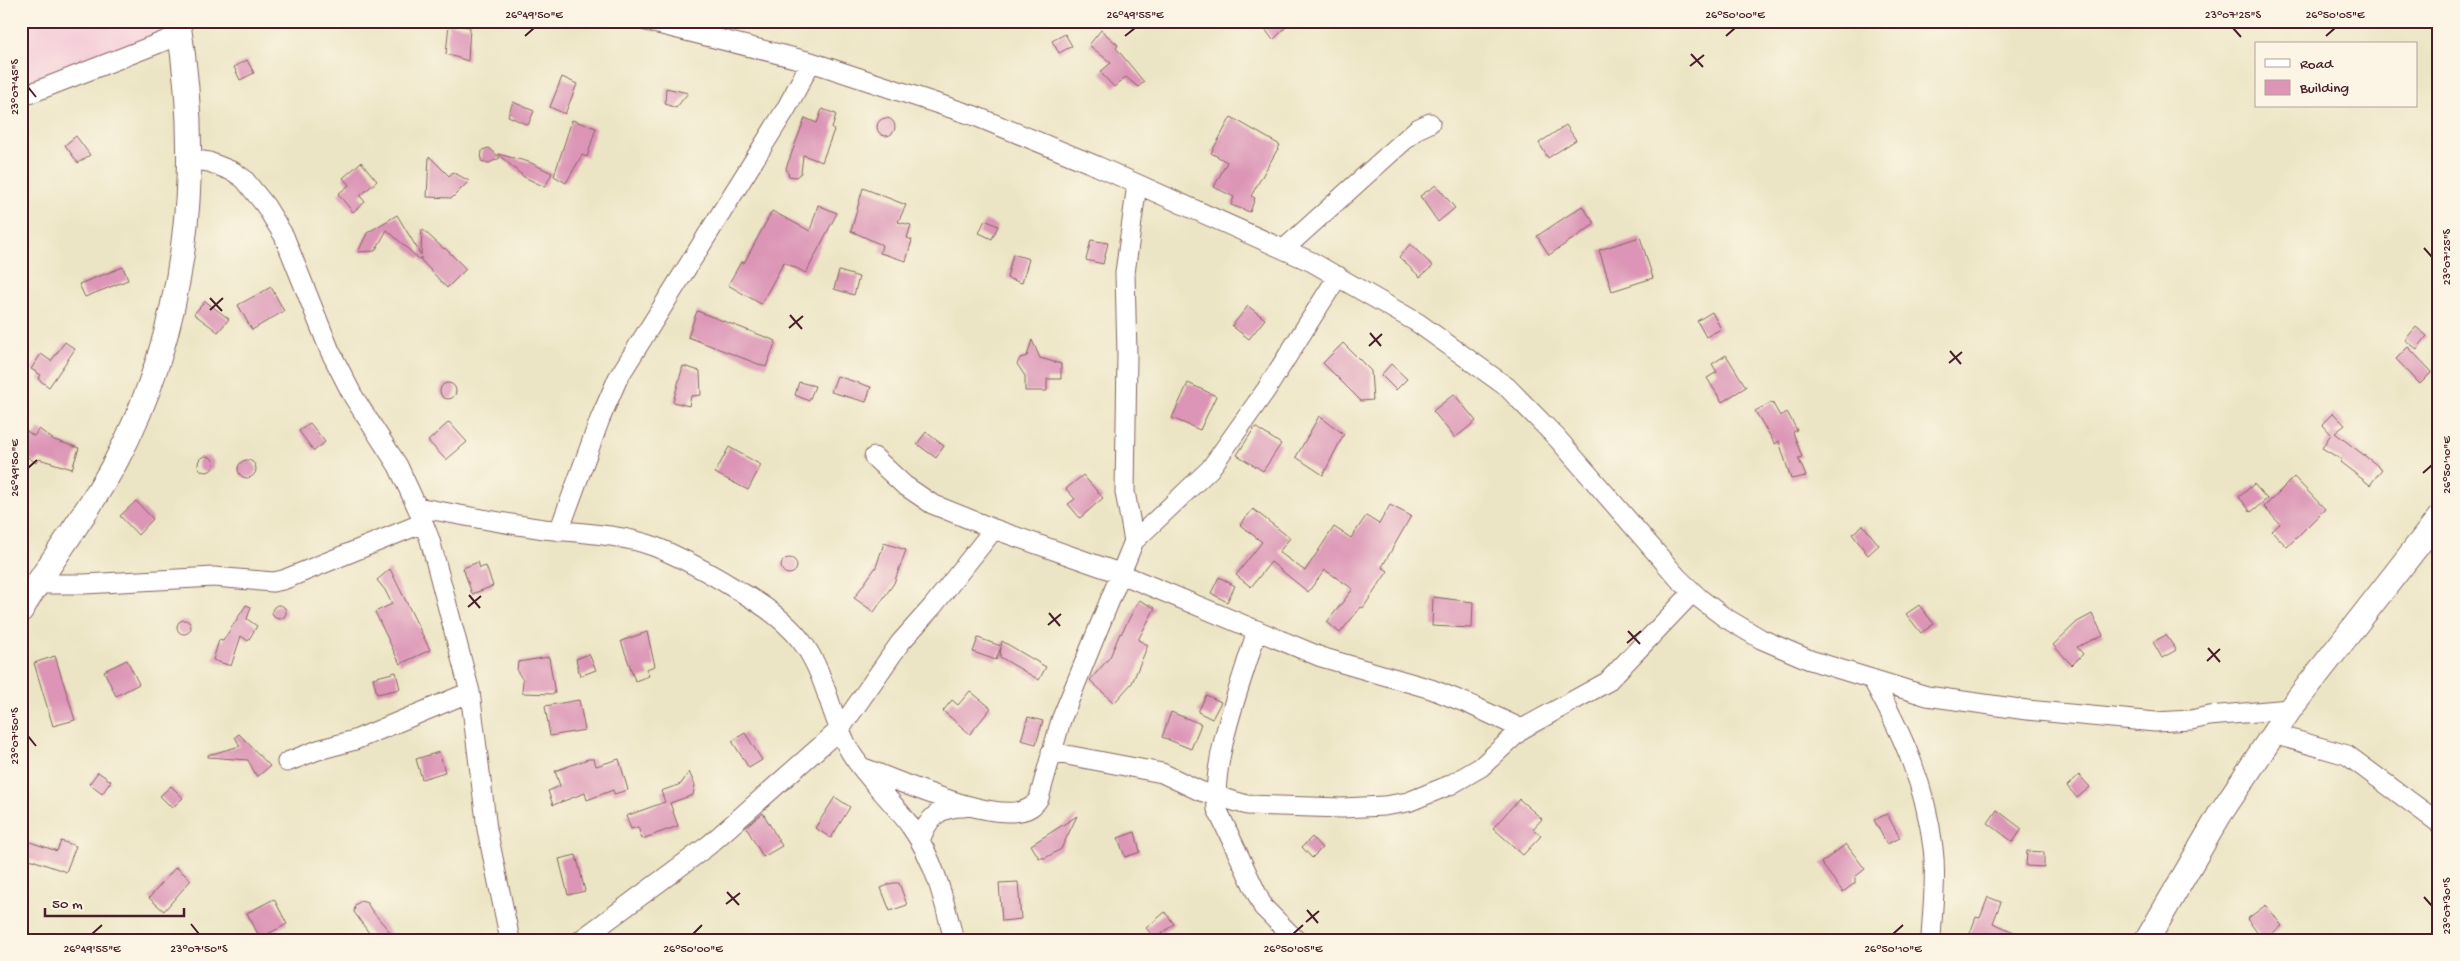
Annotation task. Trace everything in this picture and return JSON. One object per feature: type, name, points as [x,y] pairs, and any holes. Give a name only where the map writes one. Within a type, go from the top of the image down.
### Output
[{"type":"street","points":[[646,21],[811,62],[975,116],[1137,184],[1284,249],[1338,276],[1418,323],[1507,387],[1534,414],[1692,592],[1724,617],[1761,638],[1810,660],[1927,696],[1972,703],[2155,722],[2183,721],[2209,716],[2290,709]]},
{"type":"street","points":[[21,97],[179,28],[188,116],[190,191],[183,252],[171,311],[157,362],[139,412],[115,461],[90,507],[21,610]]},
{"type":"street","points":[[559,531],[600,419],[618,378],[786,109],[811,62]]},
{"type":"street","points":[[1284,249],[1417,130],[1430,123]]},
{"type":"street","points":[[189,159],[209,162],[234,172],[244,179],[266,205],[284,236],[334,358],[353,396],[398,466],[420,515],[430,540],[470,692],[487,829],[510,940]]},
{"type":"street","points":[[1134,541],[1125,492],[1124,450],[1127,356],[1125,273],[1137,184]]},
{"type":"street","points":[[861,767],[950,801],[1007,812],[1031,807],[1039,798],[1060,720],[1119,573],[1134,541],[1210,469],[1266,390],[1338,276]]},
{"type":"street","points":[[874,457],[904,485],[932,504],[994,529],[1119,573],[1321,657],[1431,689],[1470,704],[1522,730]]},
{"type":"street","points":[[37,584],[84,584],[214,577],[273,582],[283,580],[420,515],[628,539],[652,546],[703,569],[755,600],[793,630],[804,644],[832,705],[840,729],[861,767],[900,812],[920,841],[941,888],[954,940]]},
{"type":"street","points":[[2147,940],[2220,814],[2290,709],[2439,518]]},
{"type":"street","points":[[581,940],[709,845],[840,729],[900,643],[932,607],[994,529]]},
{"type":"street","points":[[1051,752],[1162,773],[1216,798],[1247,805],[1376,807],[1408,802],[1450,785],[1481,767],[1522,730],[1607,682],[1692,592]]},
{"type":"street","points":[[1256,630],[1220,761],[1216,798],[1217,809],[1263,907],[1296,940]]},
{"type":"street","points":[[1872,679],[1911,756],[1926,802],[1933,849],[1931,940]]},
{"type":"street","points":[[287,762],[318,750],[355,740],[470,692]]},
{"type":"street","points":[[2273,734],[2347,755],[2439,823]]},
{"type":"street","points":[[920,841],[929,820],[938,811],[950,807],[976,807]]},
{"type":"shaded area","points":[[21,21],[165,21],[168,30],[21,87]]},
{"type":"building","points":[[1259,21],[1292,21],[1273,40]]},
{"type":"building","points":[[449,24],[470,27],[468,61],[446,54]]},
{"type":"building","points":[[1101,30],[1118,45],[1116,48],[1144,82],[1138,87],[1126,77],[1114,87],[1100,72],[1111,63],[1089,45]]},
{"type":"building","points":[[1065,34],[1072,46],[1059,53],[1052,41]]},
{"type":"building","points":[[247,60],[254,73],[240,80],[234,67]]},
{"type":"building","points":[[562,77],[577,84],[565,114],[550,107]]},
{"type":"building","points":[[666,88],[688,93],[676,108],[665,104]]},
{"type":"building","points":[[513,102],[534,111],[528,125],[508,116]]},
{"type":"building","points":[[822,109],[836,114],[832,129],[834,130],[822,162],[803,155],[801,173],[796,177],[789,176],[786,168],[805,118],[817,123]]},
{"type":"building","points":[[1231,117],[1280,145],[1251,196],[1255,198],[1250,212],[1231,205],[1234,197],[1214,187],[1227,162],[1211,153]]},
{"type":"building","points":[[886,118],[892,121],[895,127],[892,133],[886,136],[880,133],[877,127],[880,121]]},
{"type":"building","points":[[572,120],[596,128],[587,157],[582,155],[566,183],[554,176]]},
{"type":"building","points":[[1566,125],[1576,140],[1548,158],[1539,143]]},
{"type":"building","points":[[76,136],[90,155],[78,163],[65,145]]},
{"type":"building","points":[[489,148],[500,158],[489,163],[481,161],[482,150]]},
{"type":"building","points":[[498,154],[529,162],[552,173],[545,187],[524,177]]},
{"type":"building","points":[[429,156],[449,176],[453,172],[469,181],[452,198],[427,197]]},
{"type":"building","points":[[361,162],[377,181],[360,196],[365,202],[353,212],[338,194],[349,185],[343,178]]},
{"type":"building","points":[[1436,185],[1455,208],[1438,222],[1420,196]]},
{"type":"building","points":[[863,188],[906,205],[898,222],[911,225],[907,238],[912,240],[906,261],[880,253],[882,245],[851,231]]},
{"type":"building","points":[[818,205],[837,213],[806,273],[784,262],[761,304],[728,285],[741,262],[744,263],[772,211],[810,231]]},
{"type":"building","points":[[1582,206],[1595,224],[1549,255],[1537,236]]},
{"type":"building","points":[[397,215],[421,255],[422,229],[466,269],[447,288],[421,260],[421,257],[419,259],[387,230],[375,251],[358,252],[367,233]]},
{"type":"building","points":[[985,220],[998,226],[992,239],[979,233]]},
{"type":"building","points":[[1640,237],[1653,278],[1612,291],[1599,250]]},
{"type":"building","points":[[1091,240],[1108,243],[1103,264],[1086,260]]},
{"type":"building","points":[[1410,244],[1433,266],[1420,277],[1399,257]]},
{"type":"building","points":[[1013,254],[1029,259],[1022,283],[1007,278]]},
{"type":"building","points":[[123,267],[128,280],[85,297],[79,284]]},
{"type":"building","points":[[839,271],[859,277],[854,295],[834,289]]},
{"type":"building","points":[[271,287],[284,311],[252,330],[238,305]]},
{"type":"building","points":[[205,301],[229,319],[218,332],[194,314]]},
{"type":"building","points":[[1248,306],[1265,319],[1249,339],[1232,326]]},
{"type":"building","points":[[697,311],[776,341],[766,367],[688,337]]},
{"type":"building","points":[[1712,312],[1721,329],[1706,337],[1697,321]]},
{"type":"building","points":[[2416,327],[2427,336],[2417,349],[2405,340]]},
{"type":"building","points":[[1032,340],[1040,358],[1061,364],[1061,379],[1047,379],[1047,391],[1025,391],[1025,376],[1017,364],[1020,358],[1027,356]]},
{"type":"building","points":[[65,342],[75,349],[49,387],[38,379],[41,375],[31,369],[41,354],[51,361]]},
{"type":"building","points":[[1343,343],[1371,371],[1373,400],[1361,401],[1323,363]]},
{"type":"building","points":[[2408,347],[2432,372],[2420,384],[2396,359]]},
{"type":"building","points":[[1726,355],[1746,387],[1722,402],[1707,378],[1717,372],[1712,364]]},
{"type":"building","points":[[1391,364],[1407,379],[1396,390],[1381,375]]},
{"type":"building","points":[[683,366],[700,371],[701,395],[691,396],[689,406],[673,402]]},
{"type":"building","points":[[837,376],[871,387],[866,402],[831,392]]},
{"type":"building","points":[[799,382],[815,386],[809,401],[795,395]]},
{"type":"building","points":[[445,383],[451,383],[456,388],[454,397],[445,399],[440,394],[440,388]]},
{"type":"building","points":[[1188,383],[1216,396],[1200,430],[1172,418]]},
{"type":"building","points":[[1454,394],[1476,421],[1455,438],[1433,411]]},
{"type":"building","points":[[1772,402],[1780,416],[1787,412],[1797,430],[1793,432],[1802,457],[1798,458],[1806,476],[1791,479],[1779,441],[1775,444],[1755,411]]},
{"type":"building","points":[[2333,413],[2345,425],[2335,433],[2382,469],[2370,485],[2340,462],[2342,460],[2322,448],[2331,434],[2322,424]]},
{"type":"building","points":[[1319,416],[1344,434],[1323,475],[1296,457]]},
{"type":"building","points":[[449,422],[467,442],[446,460],[428,441]]},
{"type":"building","points":[[310,423],[325,442],[314,451],[299,431]]},
{"type":"building","points":[[21,427],[34,436],[39,429],[54,440],[79,448],[72,469],[39,459],[36,463],[21,452]]},
{"type":"building","points":[[1255,427],[1281,444],[1263,471],[1237,455]]},
{"type":"building","points":[[926,432],[944,446],[936,458],[917,444]]},
{"type":"building","points":[[729,447],[761,465],[748,490],[715,473]]},
{"type":"building","points":[[206,456],[214,464],[206,472],[198,464]]},
{"type":"building","points":[[247,460],[253,463],[256,469],[253,475],[247,478],[241,475],[238,469],[241,463]]},
{"type":"building","points":[[1083,475],[1103,498],[1080,518],[1068,504],[1075,499],[1066,489]]},
{"type":"building","points":[[2294,477],[2325,509],[2287,547],[2272,531],[2280,524],[2264,507]]},
{"type":"building","points":[[2254,484],[2267,499],[2251,512],[2239,497]]},
{"type":"building","points":[[136,501],[153,519],[138,535],[120,516]]},
{"type":"building","points":[[1390,505],[1411,516],[1382,567],[1388,571],[1363,608],[1361,607],[1340,633],[1327,622],[1353,589],[1325,570],[1308,592],[1271,562],[1251,587],[1236,575],[1262,542],[1240,525],[1253,509],[1290,538],[1279,552],[1305,571],[1334,527],[1351,538],[1366,516],[1379,524]]},
{"type":"building","points":[[1863,525],[1879,545],[1868,555],[1852,534]]},
{"type":"building","points":[[884,543],[906,550],[894,583],[874,612],[854,598],[876,567]]},
{"type":"building","points":[[786,558],[792,558],[797,563],[795,572],[786,574],[781,569],[781,563]]},
{"type":"building","points":[[478,562],[480,568],[486,566],[493,586],[472,594],[463,568]]},
{"type":"building","points":[[390,569],[430,650],[400,664],[375,612],[392,604],[377,580]]},
{"type":"building","points":[[1219,577],[1235,586],[1227,602],[1211,593]]},
{"type":"building","points":[[1433,597],[1473,602],[1472,628],[1432,626]]},
{"type":"building","points":[[1139,600],[1155,608],[1138,640],[1148,645],[1132,683],[1114,703],[1090,680],[1110,657],[1120,633]]},
{"type":"building","points":[[246,605],[251,607],[247,619],[257,626],[248,641],[241,636],[231,666],[213,660],[219,640],[223,641]]},
{"type":"building","points":[[276,605],[282,605],[286,612],[282,619],[276,619],[272,615],[272,609]]},
{"type":"building","points":[[1919,605],[1934,624],[1921,633],[1906,614]]},
{"type":"building","points":[[2092,614],[2103,635],[2077,647],[2083,654],[2072,665],[2053,645],[2077,622]]},
{"type":"building","points":[[181,620],[187,620],[191,627],[187,634],[181,634],[177,630],[177,624]]},
{"type":"building","points":[[647,632],[655,666],[646,669],[649,676],[635,681],[621,641]]},
{"type":"building","points":[[2166,635],[2176,650],[2162,658],[2153,642]]},
{"type":"building","points":[[978,638],[1001,646],[1002,641],[1046,667],[1039,680],[1000,657],[1001,647],[996,660],[973,652]]},
{"type":"building","points":[[589,654],[596,670],[580,676],[576,659]]},
{"type":"building","points":[[55,656],[75,720],[53,726],[34,663]]},
{"type":"building","points":[[549,657],[555,694],[522,693],[523,680],[517,671],[518,662]]},
{"type":"building","points":[[127,660],[139,684],[116,696],[104,671]]},
{"type":"building","points":[[396,672],[400,689],[377,694],[373,678]]},
{"type":"building","points":[[970,691],[991,708],[970,734],[943,711],[952,700],[958,705]]},
{"type":"building","points":[[1206,695],[1221,702],[1212,719],[1198,712]]},
{"type":"building","points":[[579,700],[585,730],[550,736],[545,706]]},
{"type":"building","points":[[1171,712],[1201,724],[1191,749],[1162,737]]},
{"type":"building","points":[[1028,717],[1043,721],[1036,744],[1021,740]]},
{"type":"building","points":[[745,733],[762,760],[749,768],[732,741]]},
{"type":"building","points":[[239,734],[270,766],[257,777],[248,760],[208,757],[208,755],[240,746],[235,737]]},
{"type":"building","points":[[439,752],[445,772],[422,779],[416,759]]},
{"type":"building","points":[[588,759],[594,759],[596,766],[619,759],[628,790],[614,794],[613,790],[587,800],[585,793],[553,805],[548,791],[560,786],[555,771]]},
{"type":"building","points":[[98,772],[111,781],[102,794],[89,784]]},
{"type":"building","points":[[689,772],[695,785],[693,795],[670,803],[678,826],[642,839],[638,827],[631,829],[626,816],[665,802],[661,791],[681,784]]},
{"type":"building","points":[[2079,775],[2090,787],[2077,798],[2067,786]]},
{"type":"building","points":[[171,786],[183,798],[172,808],[160,796]]},
{"type":"building","points":[[835,797],[850,807],[831,838],[815,828]]},
{"type":"building","points":[[1519,799],[1542,819],[1533,829],[1541,836],[1523,855],[1493,828]]},
{"type":"building","points":[[1997,810],[2022,829],[2013,842],[1988,823]]},
{"type":"building","points":[[763,813],[782,846],[763,857],[746,827]]},
{"type":"building","points":[[1887,814],[1900,838],[1887,844],[1874,820]]},
{"type":"building","points":[[1077,816],[1061,849],[1045,858],[1039,858],[1031,845]]},
{"type":"building","points":[[1135,832],[1140,852],[1125,857],[1118,838]]},
{"type":"building","points":[[1312,837],[1322,848],[1312,858],[1302,847]]},
{"type":"building","points":[[21,839],[57,851],[61,841],[76,846],[66,872],[21,856]]},
{"type":"building","points":[[1846,844],[1865,869],[1855,877],[1855,883],[1843,892],[1821,863]]},
{"type":"building","points":[[2027,851],[2044,852],[2044,867],[2026,866]]},
{"type":"building","points":[[576,855],[585,891],[568,895],[559,859]]},
{"type":"building","points":[[176,867],[191,880],[164,911],[149,898]]},
{"type":"building","points":[[1018,882],[1021,919],[1002,921],[999,883]]},
{"type":"building","points":[[893,883],[899,883],[907,905],[890,911],[881,888]]},
{"type":"building","points":[[1988,897],[2001,902],[1993,923],[2033,940],[1979,940],[1969,936],[1976,917],[1980,918]]},
{"type":"building","points":[[274,899],[287,924],[260,938],[247,913]]},
{"type":"building","points":[[361,901],[367,903],[397,940],[374,940],[354,912],[355,905]]},
{"type":"building","points":[[2266,905],[2282,926],[2263,940],[2247,919]]},
{"type":"building","points":[[1165,912],[1174,924],[1155,939],[1146,928]]}]
